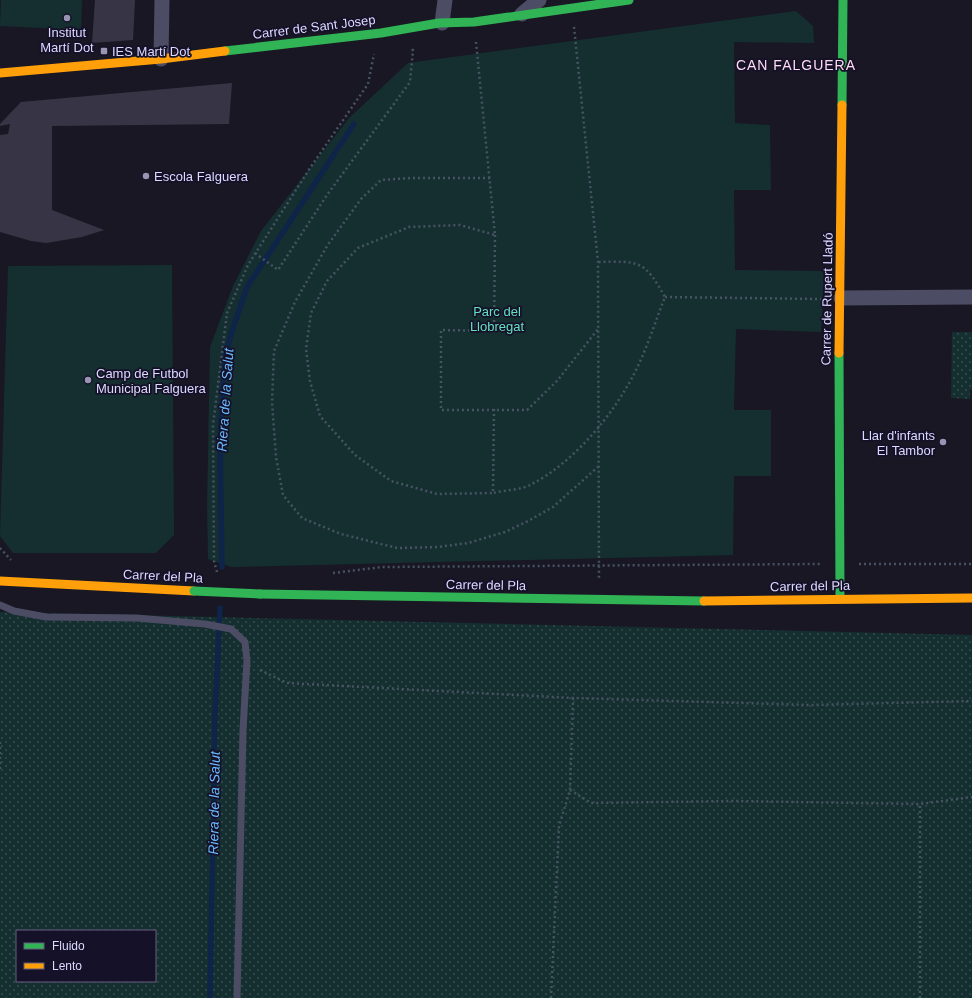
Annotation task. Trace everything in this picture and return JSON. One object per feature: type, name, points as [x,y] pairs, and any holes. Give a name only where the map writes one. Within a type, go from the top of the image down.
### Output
[{"type":"street","points":[[161,59],[162,0]]},
{"type":"street","points":[[442,23],[445,0]]},
{"type":"street","points":[[522,14],[539,0]]},
{"type":"street","name":"Carrer de Sant Josep","points":[[0,73],[161,59],[381,33],[442,23],[474,22],[629,0]]},
{"type":"street","name":"Carrer de Rupert Lladó","points":[[840,598],[842,0]]},
{"type":"street","points":[[841,298],[972,297]]},
{"type":"street","name":"Carrer del Pla","points":[[0,580],[260,594],[716,601],[840,598],[972,598]]},
{"type":"lane","points":[[0,605],[14,611],[46,617],[137,618],[205,624],[231,629],[245,642],[247,661],[243,730],[237,998]]},
{"type":"path","points":[[572,9],[598,262],[599,599]]},
{"type":"path","points":[[474,22],[495,235],[494,331],[441,330],[441,410],[527,410],[556,381],[599,328]]},
{"type":"path","points":[[256,253],[278,270],[327,195],[410,82],[413,50],[406,50]]},
{"type":"path","points":[[214,525],[213,425],[227,313],[248,265],[310,168],[368,84],[374,52],[379,51]]},
{"type":"path","points":[[490,178],[411,178],[381,180],[361,199],[327,246],[295,302],[274,351],[272,402],[276,457],[283,495],[302,518],[341,534],[397,548],[438,547],[468,543],[505,532],[528,521],[553,507],[599,466]]},
{"type":"path","points":[[495,235],[460,225],[409,228],[358,248],[327,281],[311,313],[306,349],[310,381],[320,416],[355,455],[391,481],[437,494],[493,493],[531,485],[562,464],[599,426],[622,397],[635,372],[665,297]]},
{"type":"path","points":[[598,262],[617,261],[642,264],[654,278],[665,297]]},
{"type":"path","points":[[665,297],[841,298]]},
{"type":"path","points":[[493,493],[494,409]]},
{"type":"path","points":[[0,548],[16,566]]},
{"type":"path","points":[[328,574],[382,567],[972,564]]},
{"type":"path","points":[[211,572],[224,574]]},
{"type":"path","points":[[247,661],[258,669],[287,683],[573,698],[810,705],[972,701]]},
{"type":"path","points":[[551,998],[559,826],[570,790],[573,698]]},
{"type":"path","points":[[0,742],[0,772]]},
{"type":"path","points":[[570,790],[591,803],[732,801],[920,804],[972,797]]},
{"type":"path","points":[[920,804],[920,998]]},
{"type":"green space","points":[[1,0],[82,0],[81,30],[0,26]]},
{"type":"green space","name":"Parc del Llobregat","points":[[796,11],[813,26],[814,43],[734,42],[735,123],[770,125],[771,190],[734,190],[735,270],[824,271],[821,332],[736,329],[734,410],[771,410],[771,476],[734,476],[733,555],[231,567],[208,559],[207,505],[210,347],[233,286],[261,231],[349,118],[408,63]]},
{"type":"green space","name":"Camp de Futbol Municipal Falguera","points":[[172,265],[174,535],[156,553],[13,553],[0,536],[8,266]]},
{"type":"green space","points":[[952,332],[972,332],[972,390],[970,390],[970,399],[951,398]]},
{"type":"green space","points":[[0,612],[972,635],[972,998],[0,998]]},
{"type":"building","points":[[95,0],[135,0],[133,40],[92,43]]},
{"type":"building","points":[[232,83],[229,124],[52,126],[52,210],[104,230],[82,237],[46,243],[31,241],[0,232],[0,135],[8,134],[10,124],[0,126],[0,124],[21,102]]},
{"type":"waterway","name":"Riera de la Salut","points":[[222,567],[220,440],[225,356],[233,328],[247,287],[354,124]]},
{"type":"waterway","name":"Riera de la Salut","points":[[210,998],[215,714],[220,608]]},
{"type":"traffic: fast","points":[[225,51],[381,33],[439,23],[474,22],[629,0]]},
{"type":"traffic: fast","points":[[842,105],[843,0]]},
{"type":"traffic: fast","points":[[839,353],[840,598]]},
{"type":"traffic: fast","points":[[194,591],[260,594]]},
{"type":"traffic: fast","points":[[260,594],[704,601]]},
{"type":"traffic: slow","points":[[0,73],[161,59],[225,51]]},
{"type":"traffic: slow","points":[[839,353],[842,105]]},
{"type":"traffic: slow","points":[[0,581],[194,591]]},
{"type":"traffic: slow","points":[[704,601],[972,598]]},
{"type":"place","name":"Institut Martí Dot","points":[[67,18]]},
{"type":"place","name":"IES Martí Dot","points":[[104,51]]},
{"type":"place","name":"Escola Falguera","points":[[146,176]]},
{"type":"place","name":"Camp de Futbol Municipal Falguera","points":[[88,380]]},
{"type":"place","name":"Llar d'infants El Tambor","points":[[943,442]]},
{"type":"district","name":"CAN FALGUERA","points":[[796,65]]}]
